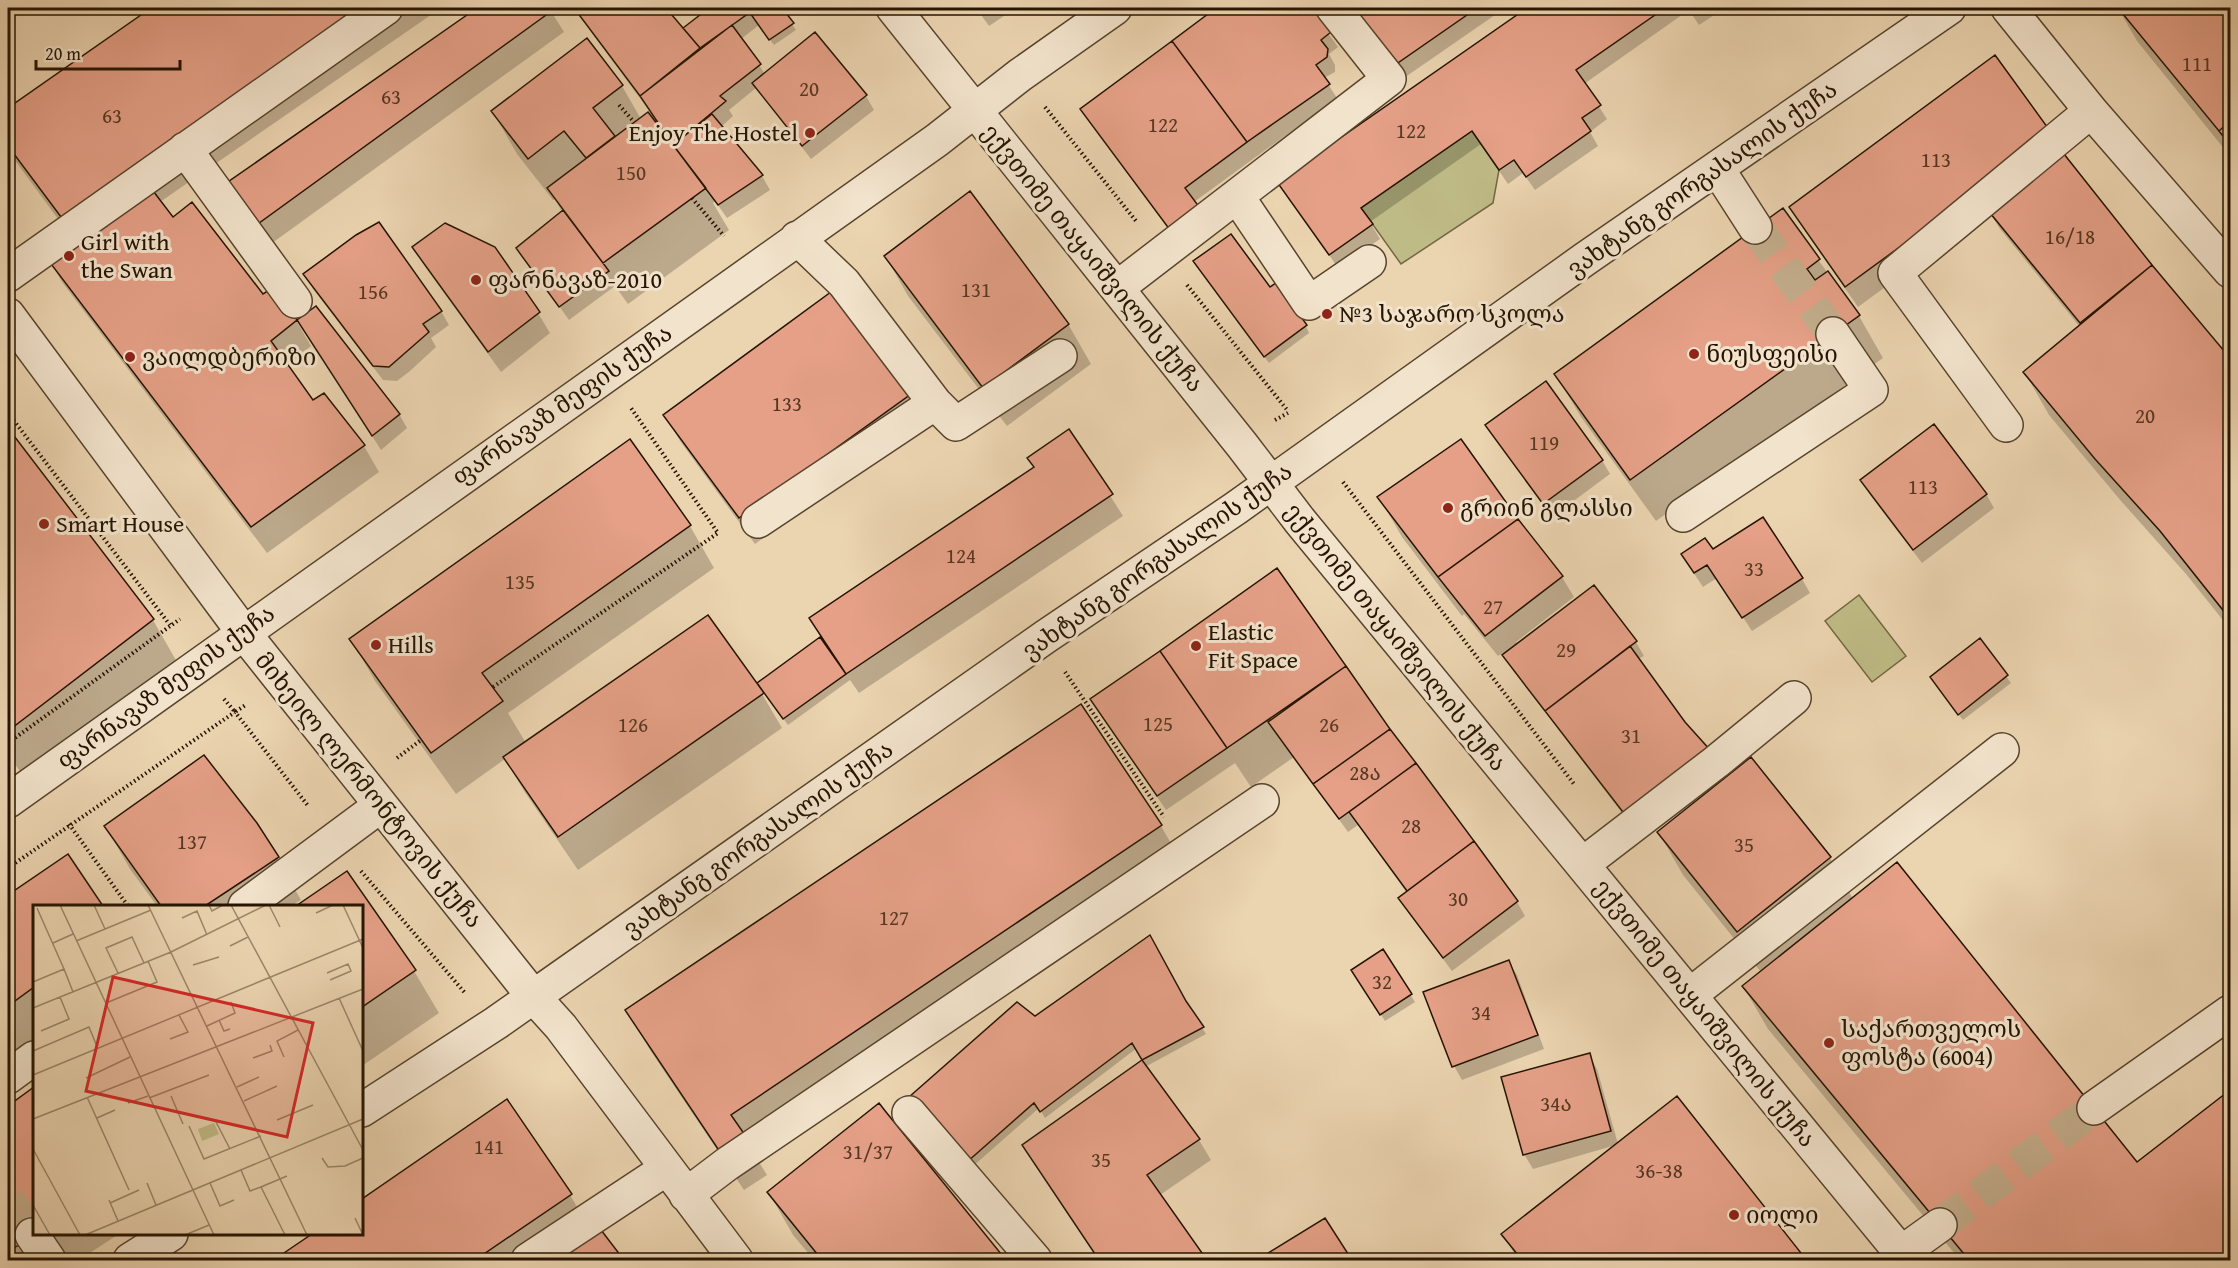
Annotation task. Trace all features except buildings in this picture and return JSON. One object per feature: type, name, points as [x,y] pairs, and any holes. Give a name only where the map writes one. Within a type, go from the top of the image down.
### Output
[{"type":"street","points":[[8,275],[386,8]]},
{"type":"street","name":"ექვთიმე თაყაიშვილის ქუჩა","points":[[893,8],[1300,521],[1904,1257]]},
{"type":"street","name":"ფარნავაზ მეფის ქუჩა","points":[[10,794],[243,632],[937,140],[1020,75],[1115,8]]},
{"type":"street","points":[[1117,288],[1389,79],[1333,8]]},
{"type":"street","name":"ვახტანგ გორგასალის ქუჩა","points":[[363,1109],[496,1023],[1045,637],[1236,507],[1717,168],[1949,8]]},
{"type":"street","points":[[2008,8],[2091,111],[2230,271]]},
{"type":"street","points":[[2006,425],[1895,273],[2091,111]]},
{"type":"street","points":[[185,149],[295,301]]},
{"type":"street","points":[[1717,168],[1755,227]]},
{"type":"street","points":[[1237,196],[1309,303],[1369,262]]},
{"type":"street","points":[[797,238],[844,283],[935,403],[956,424],[1060,356]]},
{"type":"street","name":"მიხეილ ლერმონტოვის ქუჩა","points":[[8,315],[243,632],[380,806],[533,996],[561,1027],[736,1260]]},
{"type":"street","points":[[1683,516],[1871,390],[1833,334]]},
{"type":"street","points":[[759,521],[935,403]]},
{"type":"street","points":[[1583,864],[1716,762],[1794,698]]},
{"type":"street","points":[[1690,995],[2002,750]]},
{"type":"street","points":[[686,1195],[713,1174],[1262,801]]},
{"type":"street","points":[[246,905],[380,806]]},
{"type":"street","points":[[2094,1108],[2230,1012]]},
{"type":"street","points":[[8,1077],[33,1059]]},
{"type":"street","points":[[909,1113],[1035,1260]]},
{"type":"street","points":[[528,1260],[666,1169]]},
{"type":"street","points":[[1904,1257],[1940,1225]]},
{"type":"street","points":[[130,1260],[168,1235]]},
{"type":"path","points":[[619,105],[634,122]]},
{"type":"path","points":[[692,198],[724,236]]},
{"type":"path","points":[[493,687],[718,533],[607,373]]},
{"type":"path","points":[[8,413],[170,625]]},
{"type":"path","points":[[8,743],[187,614]]},
{"type":"path","points":[[1045,637],[1068,680],[1187,852]]},
{"type":"path","points":[[8,868],[235,712],[335,840],[460,989]]},
{"type":"path","points":[[397,758],[421,740]]},
{"type":"path","points":[[69,824],[127,905]]},
{"type":"shaded area","points":[[1472,131],[1499,170],[1493,203],[1401,264],[1361,208]]},
{"type":"shaded area","points":[[1859,595],[1906,656],[1872,682],[1825,621]]},
{"type":"tunnel","points":[[1755,227],[1833,334]]},
{"type":"tunnel","points":[[1940,1225],[2094,1108]]},
{"type":"tunnel","points":[[8,1200],[32,1235]]},
{"type":"place","name":"Enjoy The Hostel","points":[[810,133]]},
{"type":"place","name":"Girl with the Swan","points":[[69,256]]},
{"type":"place","name":"ფარნავაზ-2010","points":[[476,280]]},
{"type":"place","name":"№3 საჯარო სკოლა","points":[[1327,314]]},
{"type":"place","name":"ნიუსფეისი","points":[[1694,354]]},
{"type":"place","name":"ვაილდბერიზი","points":[[130,357]]},
{"type":"place","name":"გრიინ გლასსი","points":[[1448,508]]},
{"type":"place","name":"Smart House","points":[[44,524]]},
{"type":"place","name":"Hills","points":[[376,645]]},
{"type":"place","name":"Elastic Fit Space","points":[[1196,646]]},
{"type":"place","name":"საქართველოს ფოსტა (6004)","points":[[1829,1043]]},
{"type":"place","name":"იოლი","points":[[1734,1215]]}]
